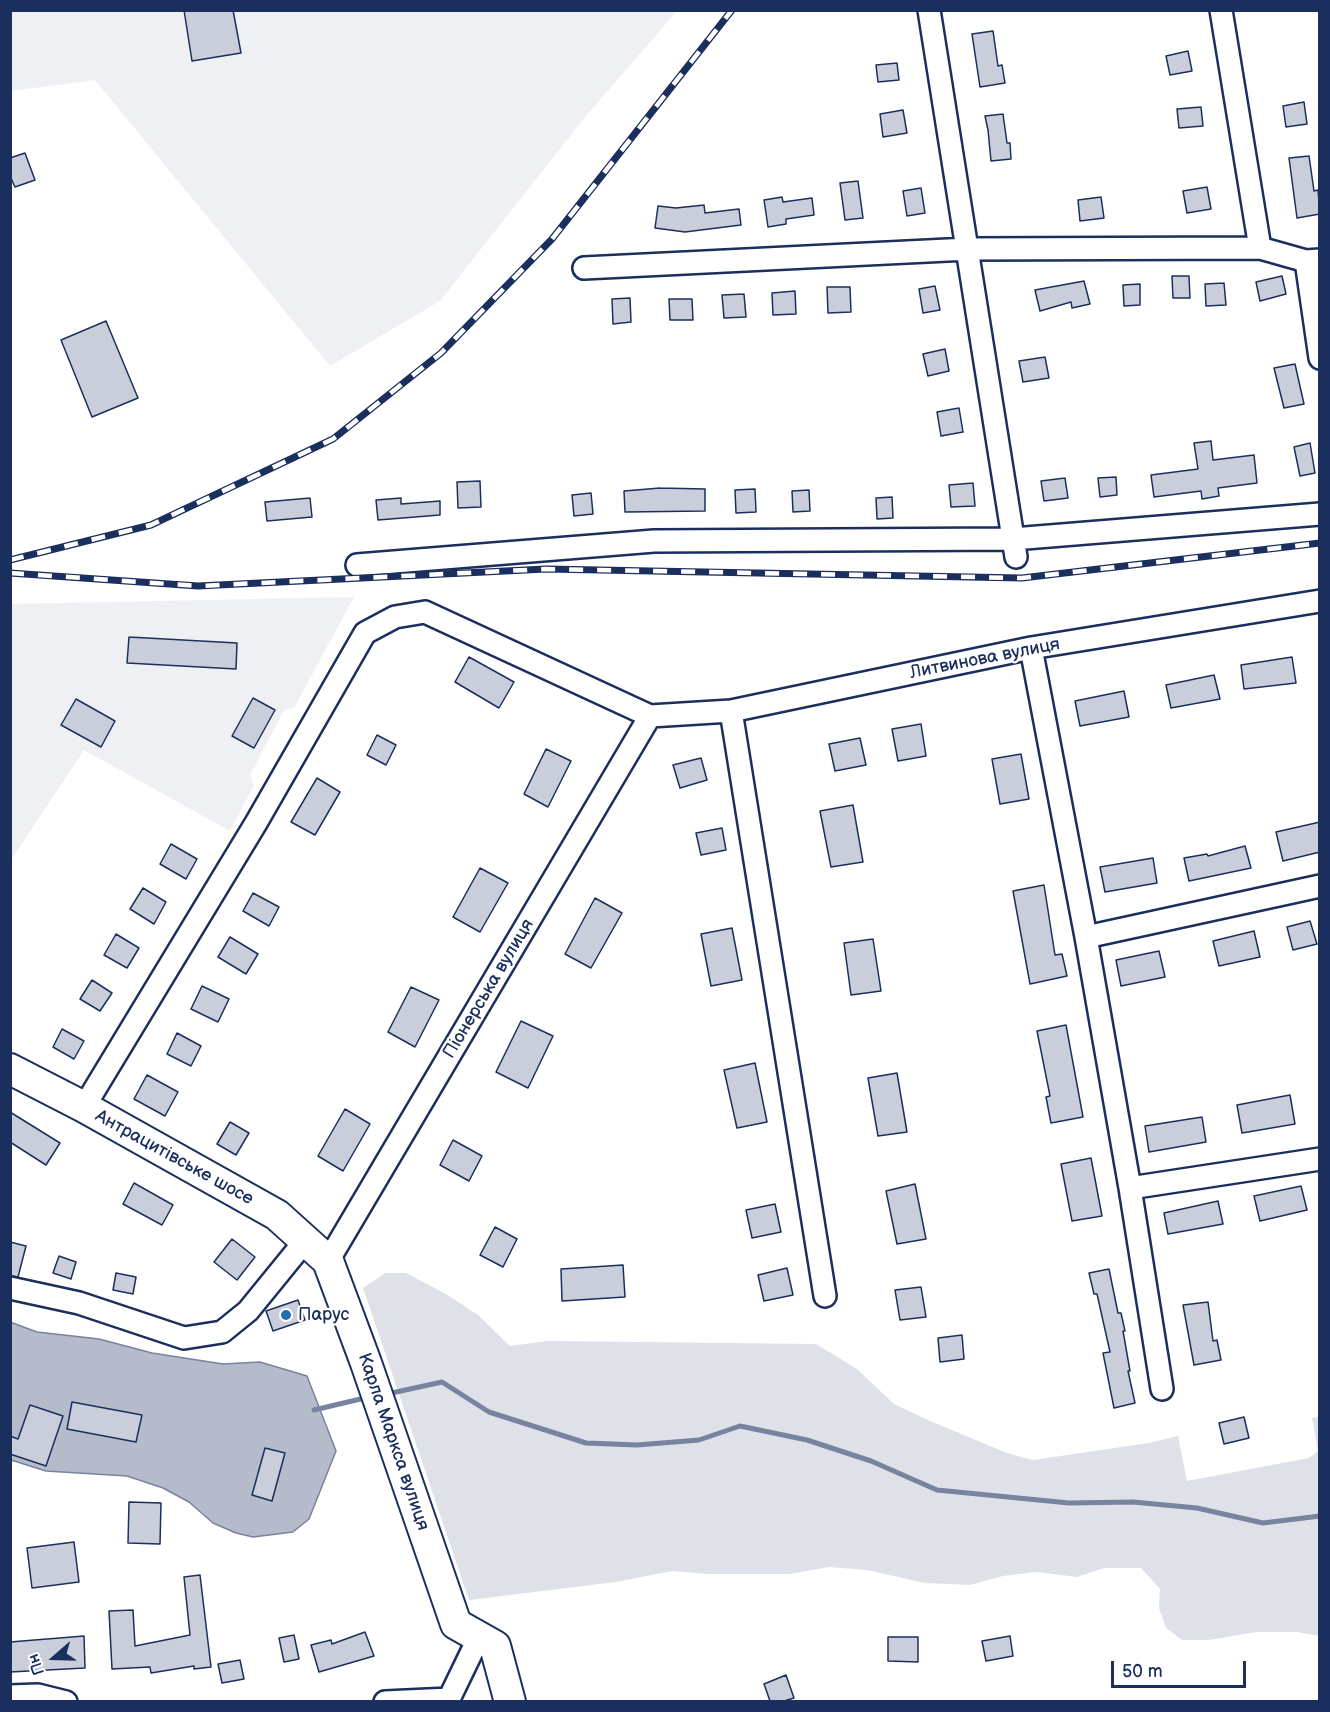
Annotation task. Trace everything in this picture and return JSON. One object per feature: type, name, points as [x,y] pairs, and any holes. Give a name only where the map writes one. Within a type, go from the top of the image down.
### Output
[{"type":"main road","name":"Антрацитівське шосе","points":[[10,1070],[84,1107],[277,1215],[328,1261]]},
{"type":"main road","name":"Карла Маркса вулиця","points":[[328,1261],[468,1631]]},
{"type":"main road","points":[[468,1631],[495,1646],[510,1701]]},
{"type":"street","points":[[929,10],[1014,548]]},
{"type":"street","points":[[1221,10],[1260,248]]},
{"type":"street","points":[[584,268],[968,249],[1260,248],[1313,260],[1320,358]]},
{"type":"street","points":[[357,565],[654,541],[1014,548],[1320,514]]},
{"type":"street","name":"Литвинова вулиця","points":[[650,716],[731,711],[1031,648],[1320,601]]},
{"type":"street","points":[[84,1107],[256,824],[365,633],[395,617],[425,612],[650,716]]},
{"type":"street","points":[[1031,648],[1086,937],[1162,1389]]},
{"type":"street","points":[[731,711],[825,1296]]},
{"type":"street","name":"Піонерська вулиця","points":[[328,1261],[650,716]]},
{"type":"street","points":[[1086,937],[1320,886]]},
{"type":"street","points":[[1130,1188],[1320,1159]]},
{"type":"street","points":[[10,1288],[79,1303],[184,1338],[222,1332],[248,1311],[305,1240]]},
{"type":"street","points":[[385,1701],[449,1699],[468,1631]]},
{"type":"street","points":[[10,1696],[38,1695],[66,1701]]},
{"type":"shaded area","points":[[10,11],[677,11],[585,117],[440,301],[330,366],[95,80],[11,91]]},
{"type":"shaded area","points":[[354,597],[294,708],[284,710],[250,775],[254,785],[230,831],[84,750],[11,860],[11,604]]},
{"type":"shaded area","points":[[385,1273],[406,1273],[446,1294],[478,1315],[510,1346],[548,1341],[816,1344],[857,1369],[894,1404],[1007,1453],[1033,1460],[1149,1443],[1178,1436],[1187,1481],[1309,1458],[1318,1451],[1312,1418],[1319,1417],[1319,1636],[1297,1632],[1256,1632],[1209,1640],[1182,1640],[1166,1628],[1159,1608],[1160,1589],[1141,1568],[1104,1568],[1077,1577],[1037,1572],[1003,1576],[970,1585],[925,1583],[867,1570],[829,1567],[790,1574],[710,1574],[672,1571],[616,1582],[469,1600],[363,1288]]},
{"type":"water","points":[[10,1322],[37,1332],[99,1339],[152,1353],[223,1364],[260,1362],[307,1376],[336,1451],[309,1519],[293,1532],[253,1537],[236,1533],[213,1523],[189,1502],[163,1488],[127,1476],[46,1471],[11,1460]]},
{"type":"building","points":[[184,10],[233,10],[241,53],[192,61]]},
{"type":"building","points":[[993,31],[998,66],[1002,65],[1005,83],[980,87],[972,34]]},
{"type":"building","points":[[1188,51],[1192,71],[1170,75],[1166,56]]},
{"type":"building","points":[[897,63],[899,80],[878,82],[876,65]]},
{"type":"building","points":[[1304,102],[1307,124],[1286,127],[1283,106]]},
{"type":"building","points":[[1201,107],[1203,126],[1179,128],[1177,109]]},
{"type":"building","points":[[903,110],[907,133],[883,137],[880,114]]},
{"type":"building","points":[[1003,114],[1007,143],[1010,143],[1011,159],[991,161],[985,116]]},
{"type":"building","points":[[25,153],[35,180],[15,187],[10,176],[10,158]]},
{"type":"building","points":[[1309,156],[1314,191],[1318,190],[1320,214],[1297,218],[1289,158]]},
{"type":"building","points":[[858,181],[863,218],[845,220],[840,183]]},
{"type":"building","points":[[1207,187],[1211,209],[1187,213],[1183,191]]},
{"type":"building","points":[[921,188],[925,213],[907,216],[903,191]]},
{"type":"building","points":[[782,197],[783,202],[812,198],[814,215],[786,219],[786,224],[768,227],[764,200]]},
{"type":"building","points":[[1101,197],[1104,218],[1080,221],[1078,200]]},
{"type":"building","points":[[704,205],[705,213],[739,209],[741,225],[685,232],[655,228],[658,206],[676,208]]},
{"type":"building","points":[[1172,276],[1189,276],[1190,298],[1173,298]]},
{"type":"building","points":[[1282,276],[1286,294],[1260,301],[1256,282]]},
{"type":"building","points":[[1084,281],[1090,304],[1072,308],[1071,302],[1040,311],[1035,290]]},
{"type":"building","points":[[1224,283],[1226,305],[1206,306],[1205,284]]},
{"type":"building","points":[[1140,284],[1140,305],[1124,306],[1123,285]]},
{"type":"building","points":[[935,286],[940,310],[923,313],[919,289]]},
{"type":"building","points":[[827,287],[850,287],[851,312],[828,313]]},
{"type":"building","points":[[795,291],[796,314],[773,315],[772,293]]},
{"type":"building","points":[[744,294],[746,317],[724,318],[722,295]]},
{"type":"building","points":[[630,298],[631,322],[613,324],[612,299]]},
{"type":"building","points":[[669,299],[692,299],[693,320],[670,320]]},
{"type":"building","points":[[106,321],[138,398],[92,417],[61,340]]},
{"type":"building","points":[[945,349],[949,371],[928,376],[923,354]]},
{"type":"building","points":[[1045,357],[1049,378],[1023,382],[1019,361]]},
{"type":"building","points":[[1295,364],[1304,404],[1284,408],[1274,368]]},
{"type":"building","points":[[959,408],[963,432],[941,436],[937,412]]},
{"type":"building","points":[[1211,441],[1213,460],[1254,455],[1257,483],[1218,488],[1219,496],[1202,499],[1201,491],[1154,497],[1151,475],[1198,469],[1194,443]]},
{"type":"building","points":[[1310,443],[1315,473],[1300,476],[1294,447]]},
{"type":"building","points":[[1116,477],[1117,495],[1100,497],[1098,478]]},
{"type":"building","points":[[1065,478],[1068,498],[1044,501],[1041,481]]},
{"type":"building","points":[[480,481],[481,507],[458,508],[457,482]]},
{"type":"building","points":[[973,483],[975,506],[951,507],[949,485]]},
{"type":"building","points":[[660,488],[705,489],[705,511],[625,512],[624,491]]},
{"type":"building","points":[[755,489],[756,512],[736,513],[735,490]]},
{"type":"building","points":[[809,490],[810,511],[793,512],[792,491]]},
{"type":"building","points":[[591,493],[593,514],[574,516],[572,495]]},
{"type":"building","points":[[892,497],[893,518],[877,519],[876,498]]},
{"type":"building","points":[[310,498],[312,517],[267,521],[265,502]]},
{"type":"building","points":[[401,498],[401,504],[440,501],[440,515],[378,520],[376,500]]},
{"type":"building","points":[[129,637],[237,643],[236,669],[127,663]]},
{"type":"building","points":[[469,657],[514,682],[499,708],[455,682]]},
{"type":"building","points":[[1292,657],[1296,683],[1244,689],[1241,665]]},
{"type":"building","points":[[1214,675],[1220,699],[1171,708],[1166,685]]},
{"type":"building","points":[[1124,691],[1129,717],[1080,726],[1075,701]]},
{"type":"building","points":[[253,698],[275,710],[254,748],[232,736]]},
{"type":"building","points":[[76,699],[115,721],[101,747],[61,725]]},
{"type":"building","points":[[921,724],[926,756],[898,761],[892,729]]},
{"type":"building","points":[[377,735],[396,745],[386,765],[367,755]]},
{"type":"building","points":[[860,738],[866,765],[835,771],[829,744]]},
{"type":"building","points":[[546,749],[571,761],[548,807],[524,794]]},
{"type":"building","points":[[1021,754],[1029,799],[1000,804],[992,759]]},
{"type":"building","points":[[701,758],[707,780],[680,788],[673,765]]},
{"type":"building","points":[[317,778],[340,792],[315,835],[291,822]]},
{"type":"building","points":[[853,805],[863,862],[831,867],[820,811]]},
{"type":"building","points":[[1320,822],[1320,852],[1283,861],[1276,832]]},
{"type":"building","points":[[722,828],[726,850],[701,855],[696,833]]},
{"type":"building","points":[[171,844],[197,859],[186,879],[160,864]]},
{"type":"building","points":[[1245,846],[1251,868],[1189,881],[1184,858],[1207,854],[1208,856]]},
{"type":"building","points":[[1153,858],[1157,883],[1105,892],[1100,867]]},
{"type":"building","points":[[480,868],[508,883],[480,932],[453,917]]},
{"type":"building","points":[[1044,885],[1055,955],[1062,954],[1067,976],[1030,984],[1013,891]]},
{"type":"building","points":[[143,888],[166,902],[154,924],[130,909]]},
{"type":"building","points":[[253,893],[279,907],[269,926],[243,911]]},
{"type":"building","points":[[595,898],[622,913],[591,968],[565,954]]},
{"type":"building","points":[[1310,921],[1317,944],[1293,950],[1287,927]]},
{"type":"building","points":[[732,928],[742,980],[711,986],[701,934]]},
{"type":"building","points":[[1254,931],[1260,957],[1219,966],[1213,941]]},
{"type":"building","points":[[116,934],[139,948],[127,968],[104,955]]},
{"type":"building","points":[[230,937],[258,954],[246,974],[218,957]]},
{"type":"building","points":[[873,939],[881,991],[851,995],[844,943]]},
{"type":"building","points":[[1159,951],[1165,977],[1121,986],[1116,960]]},
{"type":"building","points":[[92,980],[112,993],[100,1011],[80,999]]},
{"type":"building","points":[[202,986],[229,999],[218,1022],[191,1009]]},
{"type":"building","points":[[411,987],[439,1000],[415,1047],[388,1032]]},
{"type":"building","points":[[521,1021],[553,1036],[528,1088],[496,1072]]},
{"type":"building","points":[[1066,1025],[1083,1117],[1051,1123],[1046,1097],[1050,1096],[1037,1031]]},
{"type":"building","points":[[62,1029],[84,1041],[74,1059],[53,1047]]},
{"type":"building","points":[[177,1033],[201,1046],[191,1066],[167,1054]]},
{"type":"building","points":[[755,1063],[767,1122],[737,1128],[724,1070]]},
{"type":"building","points":[[897,1073],[907,1132],[878,1136],[868,1078]]},
{"type":"building","points":[[147,1075],[178,1092],[165,1116],[134,1099]]},
{"type":"building","points":[[1290,1095],[1295,1124],[1242,1133],[1237,1105]]},
{"type":"building","points":[[345,1109],[370,1124],[343,1171],[318,1156]]},
{"type":"building","points":[[10,1112],[60,1143],[46,1165],[10,1142]]},
{"type":"building","points":[[1202,1117],[1206,1142],[1149,1152],[1145,1126]]},
{"type":"building","points":[[230,1122],[249,1133],[236,1155],[217,1144]]},
{"type":"building","points":[[453,1140],[482,1156],[469,1181],[440,1165]]},
{"type":"building","points":[[1091,1158],[1102,1216],[1072,1221],[1061,1164]]},
{"type":"building","points":[[134,1183],[173,1205],[162,1225],[123,1204]]},
{"type":"building","points":[[915,1184],[926,1239],[897,1244],[886,1191]]},
{"type":"building","points":[[1301,1186],[1307,1210],[1260,1221],[1254,1196]]},
{"type":"building","points":[[1218,1201],[1223,1224],[1168,1234],[1164,1213]]},
{"type":"building","points":[[775,1204],[781,1232],[752,1238],[746,1210]]},
{"type":"building","points":[[495,1227],[517,1239],[503,1267],[480,1255]]},
{"type":"building","points":[[232,1239],[255,1257],[237,1280],[214,1262]]},
{"type":"building","points":[[10,1242],[26,1246],[18,1277],[10,1276]]},
{"type":"building","points":[[59,1256],[76,1262],[71,1279],[53,1273]]},
{"type":"building","points":[[623,1265],[625,1297],[562,1301],[561,1269]]},
{"type":"building","points":[[787,1268],[793,1295],[764,1301],[758,1275]]},
{"type":"building","points":[[1109,1269],[1118,1313],[1121,1313],[1125,1331],[1123,1331],[1130,1371],[1128,1371],[1135,1403],[1114,1408],[1103,1353],[1110,1352],[1097,1294],[1094,1294],[1089,1273]]},
{"type":"building","points":[[116,1273],[136,1277],[133,1294],[113,1290]]},
{"type":"building","points":[[921,1287],[926,1317],[900,1320],[895,1290]]},
{"type":"building","name":"Парус","points":[[298,1300],[305,1320],[273,1331],[266,1311]]},
{"type":"building","points":[[1208,1302],[1213,1341],[1217,1340],[1221,1360],[1194,1365],[1183,1305]]},
{"type":"building","points":[[962,1335],[964,1359],[940,1362],[938,1338]]},
{"type":"building","points":[[72,1402],[142,1415],[136,1442],[67,1429]]},
{"type":"building","points":[[30,1405],[63,1416],[46,1466],[10,1454],[10,1436],[18,1439]]},
{"type":"building","points":[[1244,1417],[1249,1438],[1224,1444],[1219,1423]]},
{"type":"building","points":[[265,1448],[285,1453],[272,1501],[252,1495]]},
{"type":"building","points":[[129,1502],[161,1503],[160,1544],[128,1543]]},
{"type":"building","points":[[74,1542],[79,1582],[32,1588],[27,1548]]},
{"type":"building","points":[[200,1575],[211,1667],[194,1669],[194,1666],[151,1673],[150,1667],[112,1669],[109,1611],[133,1610],[135,1646],[190,1635],[184,1577]]},
{"type":"building","points":[[365,1632],[374,1656],[319,1672],[311,1645],[331,1640],[332,1644]]},
{"type":"building","points":[[294,1635],[299,1659],[284,1662],[279,1638]]},
{"type":"building","points":[[84,1636],[85,1668],[10,1672],[10,1642]]},
{"type":"building","points":[[1010,1636],[1013,1656],[986,1661],[982,1641]]},
{"type":"building","points":[[888,1637],[918,1637],[918,1662],[888,1661]]},
{"type":"building","points":[[240,1660],[244,1679],[222,1683],[218,1664]]},
{"type":"building","points":[[786,1675],[794,1698],[770,1701],[764,1684]]},
{"type":"waterway","points":[[387,1394],[442,1382],[489,1412],[586,1443],[637,1445],[699,1440],[740,1426],[807,1440],[871,1461],[937,1490],[1069,1503],[1133,1502],[1197,1508],[1263,1523],[1320,1516]]},
{"type":"waterway","points":[[314,1410],[369,1397]]},
{"type":"railway","points":[[10,560],[151,525],[333,439],[441,353],[552,239],[732,10]]},
{"type":"railway","points":[[10,573],[198,586],[546,569],[1022,578],[1320,543]]},
{"type":"place","name":"Парус","points":[[286,1315]]}]
